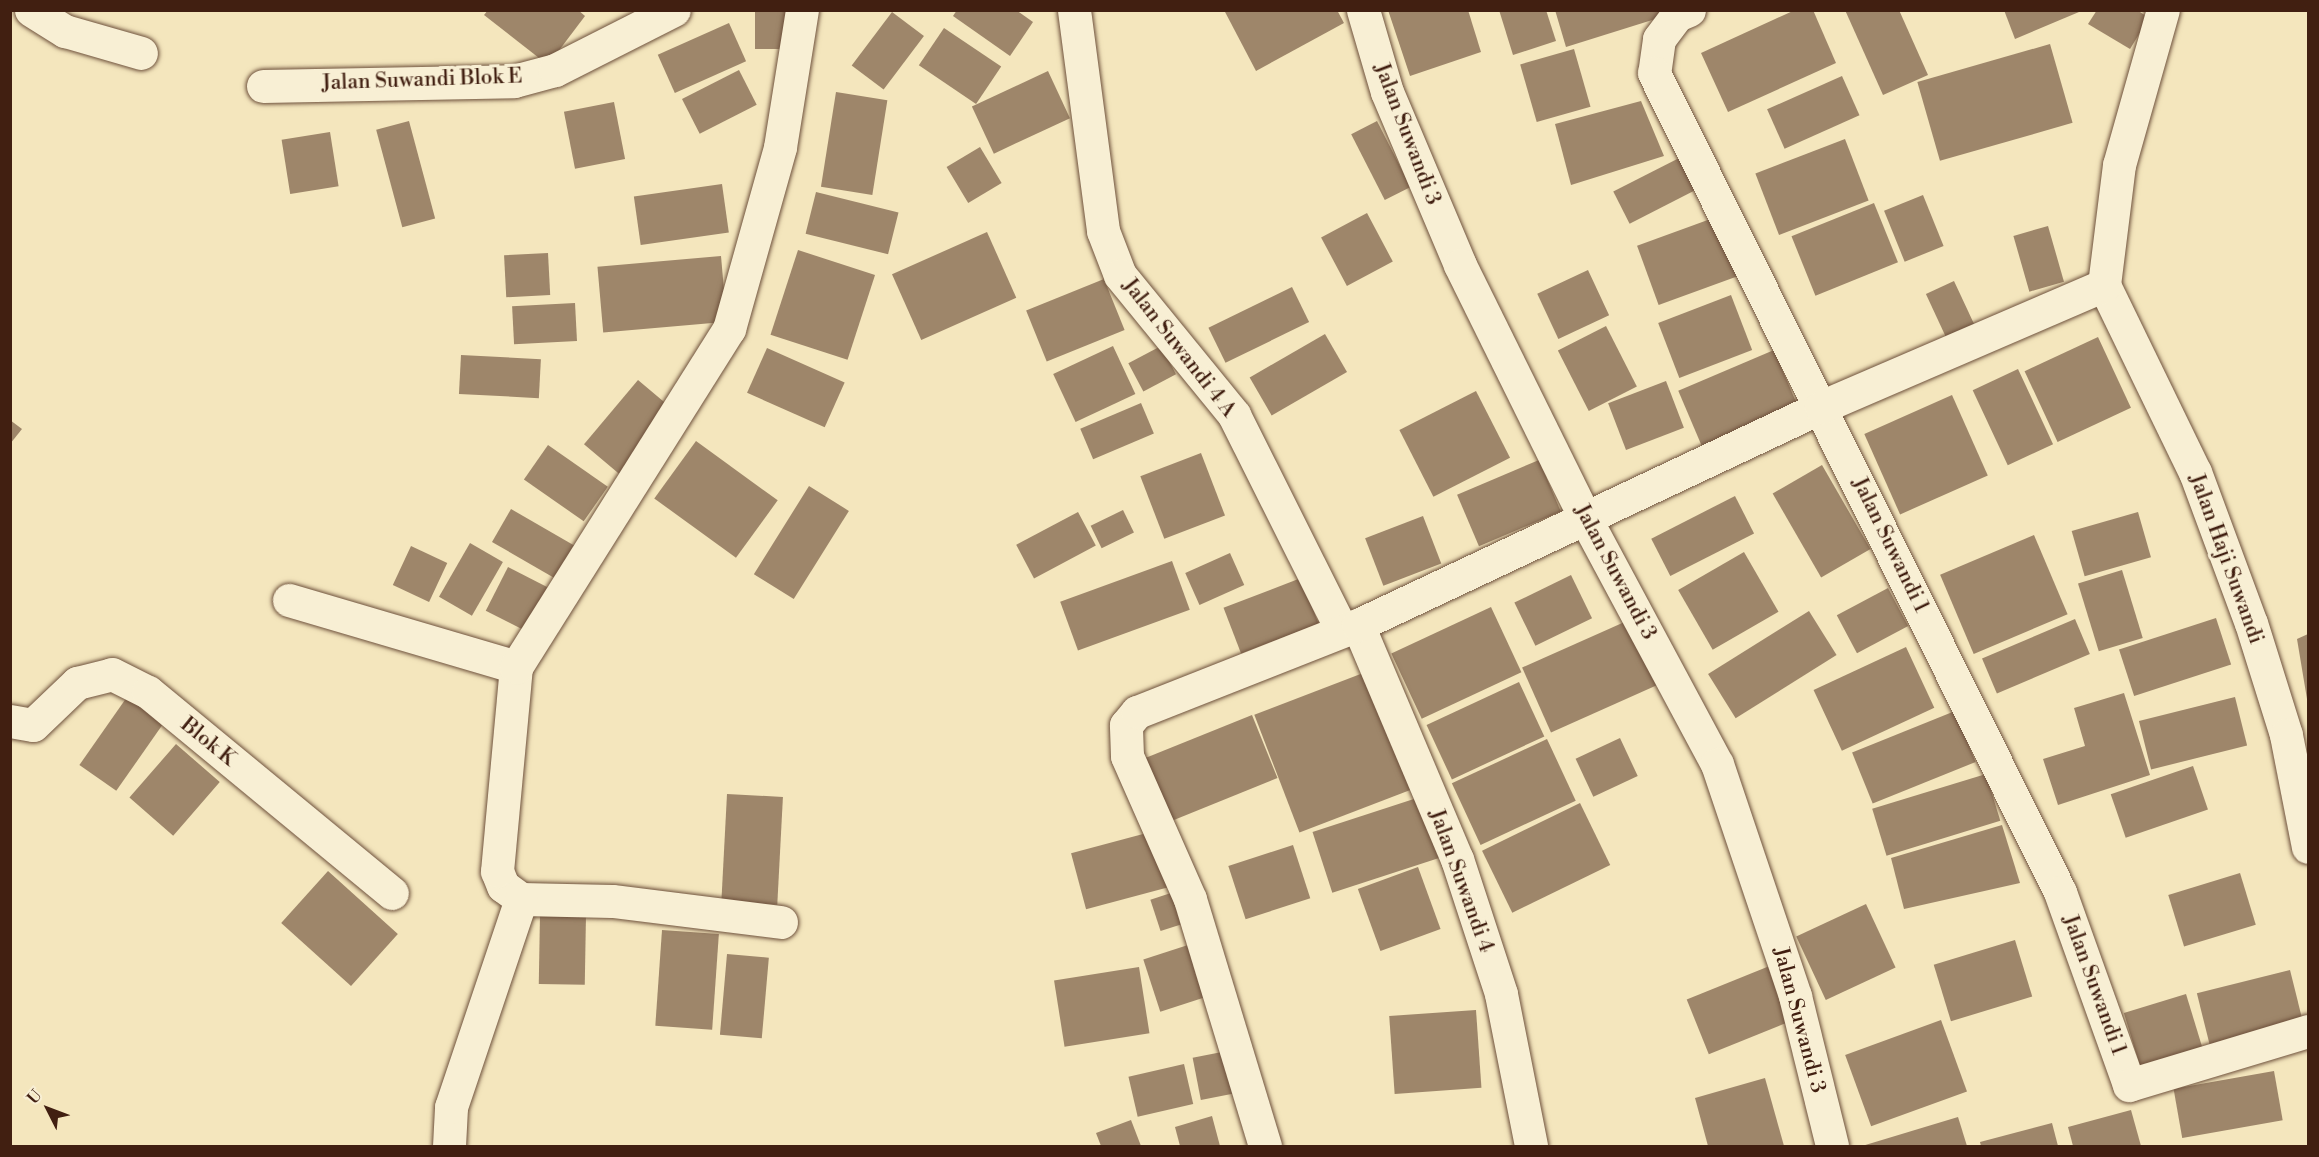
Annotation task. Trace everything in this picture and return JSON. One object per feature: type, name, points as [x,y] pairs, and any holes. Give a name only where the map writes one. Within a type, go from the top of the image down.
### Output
[{"type":"street","points":[[31,10],[65,31],[141,53]]},
{"type":"street","name":"Jalan Suwandi Blok E","points":[[263,86],[514,81],[555,69],[674,10]]},
{"type":"street","points":[[781,922],[612,902],[521,899],[503,886],[497,871],[516,667],[729,329],[780,147],[802,10]]},
{"type":"street","name":"Jalan Suwandi 4 A","points":[[1074,10],[1102,231],[1120,275],[1234,415],[1350,627]]},
{"type":"street","name":"Jalan Suwandi 3","points":[[1363,10],[1387,92],[1460,265],[1584,516],[1717,764],[1795,996],[1832,1146]]},
{"type":"street","points":[[1265,1146],[1190,899],[1127,756],[1126,725],[1137,712],[1350,627],[1821,406],[2104,285],[2119,165],[2163,10]]},
{"type":"street","name":"Jalan Suwandi 1","points":[[1683,13],[1659,39],[1654,73],[2060,892],[2129,1085],[2308,1031]]},
{"type":"street","name":"Jalan Haji Suwandi","points":[[2104,285],[2195,472],[2251,623],[2286,735],[2308,847]]},
{"type":"street","points":[[289,600],[516,667]]},
{"type":"street","name":"Jalan Suwandi 4","points":[[1350,627],[1464,881],[1501,994],[1531,1146]]},
{"type":"street","name":"Blok K","points":[[10,721],[33,725],[77,683],[112,674],[148,693],[392,893]]},
{"type":"street","points":[[449,1146],[450,1107],[521,899]]},
{"type":"building","points":[[488,10],[578,10],[585,16],[548,65],[484,15]]},
{"type":"building","points":[[755,10],[789,10],[789,49],[755,49]]},
{"type":"building","points":[[957,10],[1016,10],[1033,22],[1010,56],[953,16]]},
{"type":"building","points":[[1224,10],[1337,10],[1344,23],[1256,71]]},
{"type":"building","points":[[1388,10],[1468,10],[1481,52],[1410,76]]},
{"type":"building","points":[[1499,10],[1546,10],[1556,41],[1513,55]]},
{"type":"building","points":[[1555,10],[1681,10],[1681,11],[1566,47]]},
{"type":"building","points":[[1795,10],[1813,10],[1836,63],[1728,112],[1701,53]]},
{"type":"building","points":[[1845,10],[1899,10],[1928,75],[1883,95]]},
{"type":"building","points":[[2004,10],[2078,10],[2079,12],[2015,39]]},
{"type":"building","points":[[2097,10],[2137,10],[2149,18],[2130,49],[2088,24]]},
{"type":"building","points":[[892,12],[924,36],[884,90],[852,66]]},
{"type":"building","points":[[729,23],[746,61],[675,93],[658,55]]},
{"type":"building","points":[[944,28],[1001,67],[976,104],[919,65]]},
{"type":"building","points":[[2050,44],[2073,123],[1940,161],[1917,82]]},
{"type":"building","points":[[1574,49],[1591,107],[1537,122],[1520,64]]},
{"type":"building","points":[[739,70],[757,105],[700,134],[682,99]]},
{"type":"building","points":[[1048,71],[1070,118],[994,154],[972,106]]},
{"type":"building","points":[[1842,76],[1859,115],[1785,149],[1767,109]]},
{"type":"building","points":[[836,92],[887,100],[872,195],[821,187]]},
{"type":"building","points":[[1641,101],[1664,156],[1571,185],[1555,124]]},
{"type":"building","points":[[614,102],[625,159],[575,169],[564,112]]},
{"type":"building","points":[[409,121],[435,219],[402,227],[376,130]]},
{"type":"building","points":[[1377,121],[1411,187],[1385,200],[1351,134]]},
{"type":"building","points":[[330,132],[339,186],[290,194],[282,140]]},
{"type":"building","points":[[1845,139],[1869,201],[1779,235],[1755,173]]},
{"type":"building","points":[[980,147],[1002,183],[968,203],[947,167]]},
{"type":"building","points":[[1689,153],[1705,185],[1630,224],[1613,192]]},
{"type":"building","points":[[722,184],[729,233],[641,245],[634,196]]},
{"type":"building","points":[[816,192],[898,213],[888,254],[806,234]]},
{"type":"building","points":[[1923,195],[1944,246],[1905,262],[1884,211]]},
{"type":"building","points":[[1874,203],[1898,262],[1815,296],[1791,236]]},
{"type":"building","points":[[1367,213],[1393,262],[1347,286],[1321,237]]},
{"type":"building","points":[[1716,217],[1738,276],[1659,305],[1637,246]]},
{"type":"building","points":[[2048,226],[2064,282],[2029,292],[2013,236]]},
{"type":"building","points":[[987,232],[1016,298],[921,340],[892,274]]},
{"type":"building","points":[[798,250],[875,275],[848,360],[770,335]]},
{"type":"building","points":[[548,253],[550,295],[506,297],[504,255]]},
{"type":"building","points":[[721,256],[727,322],[603,333],[597,267]]},
{"type":"building","points":[[1588,270],[1609,315],[1558,339],[1537,294]]},
{"type":"building","points":[[1104,279],[1125,330],[1047,361],[1026,310]]},
{"type":"building","points":[[1954,281],[1975,326],[1947,339],[1926,294]]},
{"type":"building","points":[[1292,287],[1309,322],[1226,363],[1208,328]]},
{"type":"building","points":[[1731,295],[1752,350],[1679,378],[1658,323]]},
{"type":"building","points":[[575,303],[577,341],[514,344],[512,306]]},
{"type":"building","points":[[1606,326],[1637,387],[1589,411],[1558,351]]},
{"type":"building","points":[[1325,334],[1347,372],[1272,416],[1250,378]]},
{"type":"building","points":[[2098,337],[2131,408],[2058,442],[2025,371]]},
{"type":"building","points":[[1113,346],[1135,394],[1076,422],[1053,374]]},
{"type":"building","points":[[1161,346],[1176,374],[1143,392],[1128,363]]},
{"type":"building","points":[[767,348],[845,383],[825,427],[747,393]]},
{"type":"building","points":[[1774,350],[1801,414],[1706,455],[1678,391]]},
{"type":"building","points":[[461,355],[541,359],[539,398],[459,394]]},
{"type":"building","points":[[2018,369],[2053,444],[2008,465],[1973,390]]},
{"type":"building","points":[[638,380],[676,412],[622,476],[584,444]]},
{"type":"building","points":[[1666,381],[1684,428],[1626,450],[1608,403]]},
{"type":"building","points":[[1476,391],[1510,458],[1433,497],[1399,430]]},
{"type":"building","points":[[1952,395],[1988,475],[1900,514],[1864,434]]},
{"type":"building","points":[[1141,403],[1154,433],[1093,459],[1080,429]]},
{"type":"building","points":[[10,420],[22,429],[10,444]]},
{"type":"building","points":[[696,441],[778,500],[736,558],[654,498]]},
{"type":"building","points":[[548,445],[608,487],[584,521],[524,479]]},
{"type":"building","points":[[1201,453],[1225,516],[1164,539],[1140,476]]},
{"type":"building","points":[[1539,460],[1561,512],[1479,546],[1457,495]]},
{"type":"building","points":[[1822,465],[1870,549],[1821,578],[1773,494]]},
{"type":"building","points":[[809,486],[849,511],[794,599],[754,574]]},
{"type":"building","points":[[1735,496],[1754,533],[1670,576],[1651,539]]},
{"type":"building","points":[[511,509],[579,548],[560,581],[492,542]]},
{"type":"building","points":[[1123,510],[1134,532],[1102,548],[1091,526]]},
{"type":"building","points":[[1078,512],[1096,546],[1034,578],[1016,545]]},
{"type":"building","points":[[2138,512],[2151,557],[2085,576],[2072,531]]},
{"type":"building","points":[[1423,516],[1441,564],[1383,586],[1365,538]]},
{"type":"building","points":[[2034,535],[2068,614],[1974,654],[1940,575]]},
{"type":"building","points":[[470,543],[503,562],[472,616],[439,597]]},
{"type":"building","points":[[411,546],[447,563],[429,602],[393,585]]},
{"type":"building","points":[[1744,552],[1778,612],[1713,650],[1678,590]]},
{"type":"building","points":[[1230,553],[1244,585],[1199,605],[1185,573]]},
{"type":"building","points":[[1172,561],[1190,610],[1078,651],[1060,602]]},
{"type":"building","points":[[508,567],[549,588],[527,632],[486,611]]},
{"type":"building","points":[[2122,570],[2143,638],[2099,651],[2078,583]]},
{"type":"building","points":[[1571,575],[1592,618],[1535,646],[1514,603]]},
{"type":"building","points":[[1301,578],[1319,624],[1241,653],[1224,608]]},
{"type":"building","points":[[1888,588],[1908,626],[1857,653],[1837,615]]},
{"type":"building","points":[[1491,607],[1521,672],[1422,719],[1391,653]]},
{"type":"building","points":[[1809,611],[1837,655],[1736,718],[1708,674]]},
{"type":"building","points":[[2216,618],[2231,665],[2134,696],[2119,650]]},
{"type":"building","points":[[2075,619],[2090,654],[1997,693],[1982,658]]},
{"type":"building","points":[[1629,620],[1658,685],[1551,732],[1522,668]]},
{"type":"building","points":[[2308,634],[2308,699],[2307,699],[2297,639]]},
{"type":"building","points":[[1906,647],[1934,708],[1842,751],[1814,690]]},
{"type":"building","points":[[1371,670],[1416,788],[1299,832],[1254,715]]},
{"type":"building","points":[[1519,682],[1544,736],[1452,779],[1427,725]]},
{"type":"building","points":[[2124,693],[2150,775],[2058,805],[2043,759],[2085,746],[2074,708]]},
{"type":"building","points":[[127,697],[164,723],[116,791],[79,765]]},
{"type":"building","points":[[2235,697],[2247,746],[2151,769],[2139,721]]},
{"type":"building","points":[[1955,711],[1976,762],[1873,804],[1852,753]]},
{"type":"building","points":[[1252,715],[1277,778],[1169,822],[1144,759]]},
{"type":"building","points":[[1620,738],[1638,776],[1593,797],[1576,759]]},
{"type":"building","points":[[1547,739],[1576,801],[1481,845],[1452,783]]},
{"type":"building","points":[[176,744],[220,782],[173,836],[129,798]]},
{"type":"building","points":[[2193,766],[2208,809],[2126,838],[2111,794]]},
{"type":"building","points":[[1986,774],[2000,821],[1887,856],[1872,809]]},
{"type":"building","points":[[727,794],[783,797],[777,905],[721,902]]},
{"type":"building","points":[[1420,797],[1440,858],[1332,893],[1313,832]]},
{"type":"building","points":[[1580,803],[1610,865],[1512,913],[1482,851]]},
{"type":"building","points":[[2002,825],[2020,883],[1904,909],[1891,858]]},
{"type":"building","points":[[1158,830],[1173,886],[1086,909],[1071,853]]},
{"type":"building","points":[[1293,845],[1310,898],[1246,919],[1228,866]]},
{"type":"building","points":[[1418,867],[1441,929],[1380,951],[1358,889]]},
{"type":"building","points":[[328,871],[398,934],[351,986],[281,923]]},
{"type":"building","points":[[2240,873],[2256,925],[2184,947],[2168,895]]},
{"type":"building","points":[[1177,891],[1187,922],[1161,931],[1150,900]]},
{"type":"building","points":[[1866,904],[1896,967],[1826,1000],[1796,937]]},
{"type":"building","points":[[540,914],[586,915],[585,985],[539,984]]},
{"type":"building","points":[[662,930],[719,934],[712,1030],[655,1026]]},
{"type":"building","points":[[2015,940],[2032,996],[1951,1021],[1934,965]]},
{"type":"building","points":[[1188,945],[1205,997],[1160,1012],[1143,960]]},
{"type":"building","points":[[727,954],[769,958],[762,1038],[720,1035]]},
{"type":"building","points":[[1772,965],[1794,1020],[1709,1054],[1687,999]]},
{"type":"building","points":[[1139,967],[1149,1033],[1065,1047],[1054,980]]},
{"type":"building","points":[[2290,970],[2305,1028],[2211,1051],[2197,993]]},
{"type":"building","points":[[2186,994],[2203,1050],[2141,1069],[2124,1013]]},
{"type":"building","points":[[1476,1010],[1481,1088],[1395,1094],[1389,1016]]},
{"type":"building","points":[[1941,1020],[1967,1091],[1871,1126],[1845,1055]]},
{"type":"building","points":[[1227,1051],[1235,1093],[1201,1100],[1193,1058]]},
{"type":"building","points":[[1184,1064],[1193,1104],[1138,1117],[1128,1077]]},
{"type":"building","points":[[2274,1071],[2283,1120],[2182,1138],[2174,1089]]},
{"type":"building","points":[[1765,1078],[1784,1146],[1708,1146],[1695,1098]]},
{"type":"building","points":[[2131,1110],[2141,1146],[2073,1146],[2068,1127]]},
{"type":"building","points":[[1212,1116],[1220,1146],[1180,1146],[1175,1127]]},
{"type":"building","points":[[1958,1117],[1967,1146],[1862,1146]]},
{"type":"building","points":[[1131,1120],[1141,1146],[1101,1146],[1096,1133]]},
{"type":"building","points":[[2052,1123],[2058,1146],[1981,1146],[1980,1142]]}]
